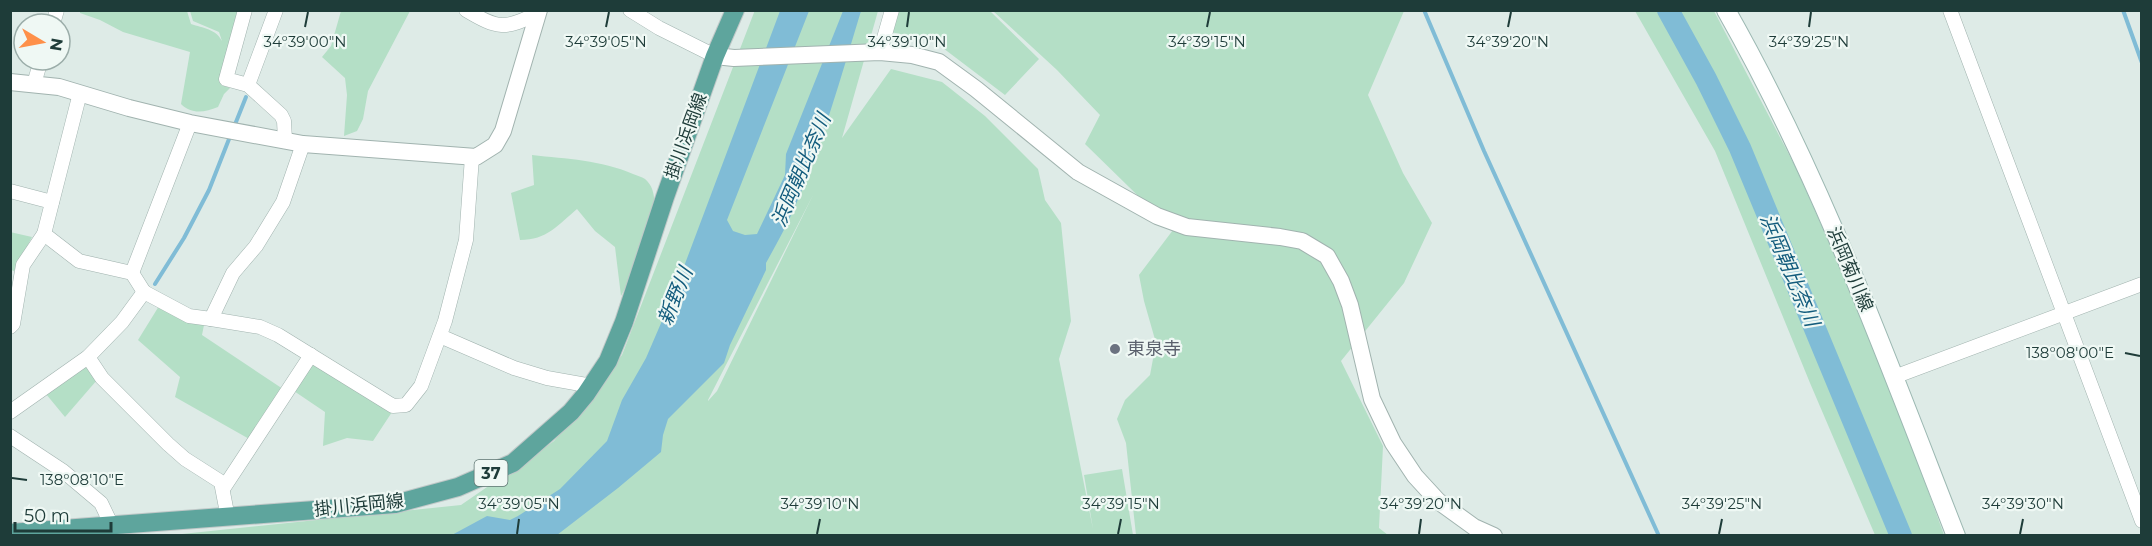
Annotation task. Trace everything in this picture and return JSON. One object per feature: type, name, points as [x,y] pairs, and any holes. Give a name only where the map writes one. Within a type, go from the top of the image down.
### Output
[{"type":"main road","name":"掛川浜岡線","points":[[10,533],[395,504],[458,487],[513,463],[559,424],[592,386],[608,361],[624,322],[664,197],[715,56],[735,10]]},
{"type":"main road","name":"浜岡菊川線","points":[[1726,10],[1788,126],[1838,240],[1956,536]]},
{"type":"street","points":[[244,10],[226,79],[248,85],[281,115],[285,121],[285,140]]},
{"type":"street","points":[[248,85],[276,10]]},
{"type":"street","points":[[466,10],[488,22],[504,25],[516,24],[538,12]]},
{"type":"street","points":[[630,10],[659,28],[715,56],[735,58],[875,52],[912,55],[939,62],[1078,172],[1157,216],[1187,227],[1280,237],[1302,242],[1327,256],[1341,281],[1350,305],[1372,399],[1393,443],[1415,476],[1438,501],[1474,527],[1494,536]]},
{"type":"street","points":[[875,52],[892,10]]},
{"type":"street","points":[[1950,10],[2142,521]]},
{"type":"street","points":[[10,82],[59,87],[190,123],[303,144],[472,157],[487,152],[495,145],[503,131],[538,12]]},
{"type":"street","points":[[34,84],[38,72]]},
{"type":"street","points":[[10,327],[13,324],[24,265],[44,234],[80,93]]},
{"type":"street","points":[[132,273],[190,123]]},
{"type":"street","points":[[211,319],[233,273],[256,246],[283,202],[303,144]]},
{"type":"street","points":[[44,234],[79,261],[132,273],[144,292],[189,316],[260,327],[278,335],[393,406],[406,405],[421,386],[440,336],[466,240],[472,157]]},
{"type":"street","points":[[10,191],[52,202]]},
{"type":"street","points":[[1894,376],[2142,284]]},
{"type":"street","points":[[10,412],[88,357],[122,322],[144,292]]},
{"type":"street","points":[[440,336],[514,368],[547,378],[592,386]]},
{"type":"street","points":[[223,489],[311,355]]},
{"type":"street","points":[[88,357],[102,378],[168,444],[185,459],[221,482],[228,518]]},
{"type":"street","points":[[10,436],[63,471],[102,503],[112,526]]},
{"type":"green space","points":[[80,10],[187,11],[191,24],[213,31],[222,41],[219,32],[193,21],[190,11],[240,11],[227,73],[220,73],[221,85],[230,88],[224,94],[218,107],[203,111],[190,110],[181,104],[190,52],[123,32],[80,13]]},
{"type":"green space","points":[[755,10],[878,11],[842,138],[891,69],[942,82],[985,116],[1038,169],[1045,200],[1061,223],[1071,321],[1059,359],[1093,529],[1084,475],[1122,469],[1133,535],[163,536],[461,505],[554,441],[622,355]],"holes":[[[813,195],[717,391],[708,401]]]},
{"type":"green space","points":[[341,11],[410,11],[368,91],[363,119],[357,131],[344,136],[347,95],[345,78],[322,57],[331,46]]},
{"type":"green space","points":[[897,11],[990,11],[1039,59],[1005,95],[935,42],[891,32]]},
{"type":"green space","points":[[993,11],[1404,11],[1368,95],[1403,173],[1432,223],[1404,283],[1341,361],[1383,446],[1379,528],[1388,535],[1136,535],[1126,443],[1117,419],[1125,400],[1150,375],[1156,343],[1139,275],[1173,230],[1085,144],[1100,115],[1057,70]]},
{"type":"green space","points":[[1635,11],[1714,11],[1795,166],[1880,357],[1944,535],[1875,535],[1715,151]]},
{"type":"green space","points":[[532,155],[584,161],[621,169],[644,178],[652,189],[654,203],[648,237],[621,296],[615,247],[595,231],[577,209],[545,234],[520,240],[511,193],[534,185]]},
{"type":"green space","points":[[10,232],[32,237],[14,271],[11,270]]},
{"type":"green space","points":[[159,306],[204,325],[202,335],[283,389],[251,440],[175,397],[180,377],[138,340]]},
{"type":"green space","points":[[309,361],[392,412],[373,441],[347,438],[323,446],[325,412],[291,389]]},
{"type":"green space","points":[[86,364],[97,380],[65,417],[46,394]]},
{"type":"water","name":"新野川","points":[[780,11],[809,11],[727,220],[733,231],[745,235],[757,234],[785,175],[786,154],[843,11],[861,11],[804,185],[788,222],[766,263],[766,270],[730,345],[724,363],[668,419],[661,452],[557,535],[450,536],[487,516],[510,520],[518,516],[560,489],[607,441],[622,400],[646,358],[674,293]]},
{"type":"waterway","points":[[1424,10],[1484,151],[1659,536]]},
{"type":"waterway","name":"浜岡朝比奈川","points":[[1668,10],[1740,148],[1901,536]]},
{"type":"waterway","points":[[2123,10],[2142,63]]},
{"type":"waterway","points":[[234,127],[246,97]]},
{"type":"waterway","points":[[155,284],[184,238],[209,190],[231,134]]},
{"type":"place","name":"東泉寺","points":[[1115,349]]}]
